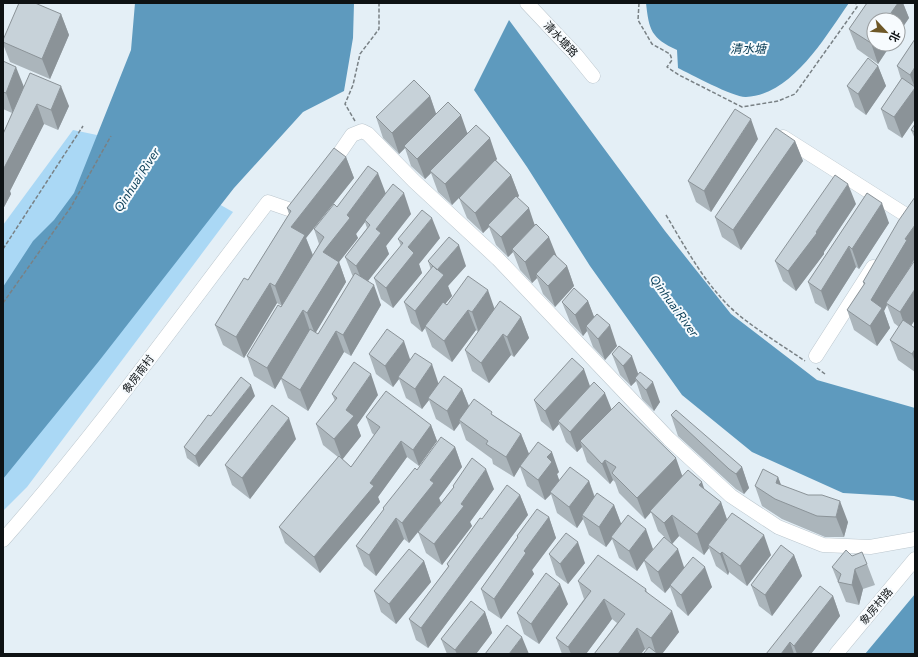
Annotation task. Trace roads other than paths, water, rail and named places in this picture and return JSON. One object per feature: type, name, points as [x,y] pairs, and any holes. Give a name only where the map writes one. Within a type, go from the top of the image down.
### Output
[{"type":"street","name":"清水塘路","points":[[527,3],[576,55],[593,76]]},
{"type":"street","points":[[321,180],[352,135],[362,131],[368,134],[414,181],[498,259],[669,439],[731,496],[778,527],[823,546],[870,547],[915,539]]},
{"type":"street","points":[[774,132],[909,210],[898,228]]},
{"type":"street","name":"象房南村","points":[[3,540],[53,483],[122,396],[268,202],[294,211],[303,205],[312,193]]},
{"type":"street","points":[[813,362],[881,254]]},
{"type":"street","name":"象房村路","points":[[836,654],[915,559]]},
{"type":"water","name":"Qinhuai River","points":[[135,3],[354,3],[353,38],[344,91],[303,112],[234,188],[99,361],[3,479],[3,287],[33,241],[54,220],[74,193],[131,50]]},
{"type":"water","name":"清水塘","points":[[646,3],[849,3],[818,47],[806,62],[792,75],[778,86],[763,94],[746,97],[732,94],[678,68],[677,50],[668,46],[653,32],[648,20]]},
{"type":"water","name":"Qinhuai River","points":[[509,20],[665,231],[731,314],[817,380],[915,408],[915,501],[894,496],[843,493],[752,452],[682,395],[590,266],[527,167],[474,90]]},
{"type":"water","points":[[915,594],[915,654],[865,654]]}]
